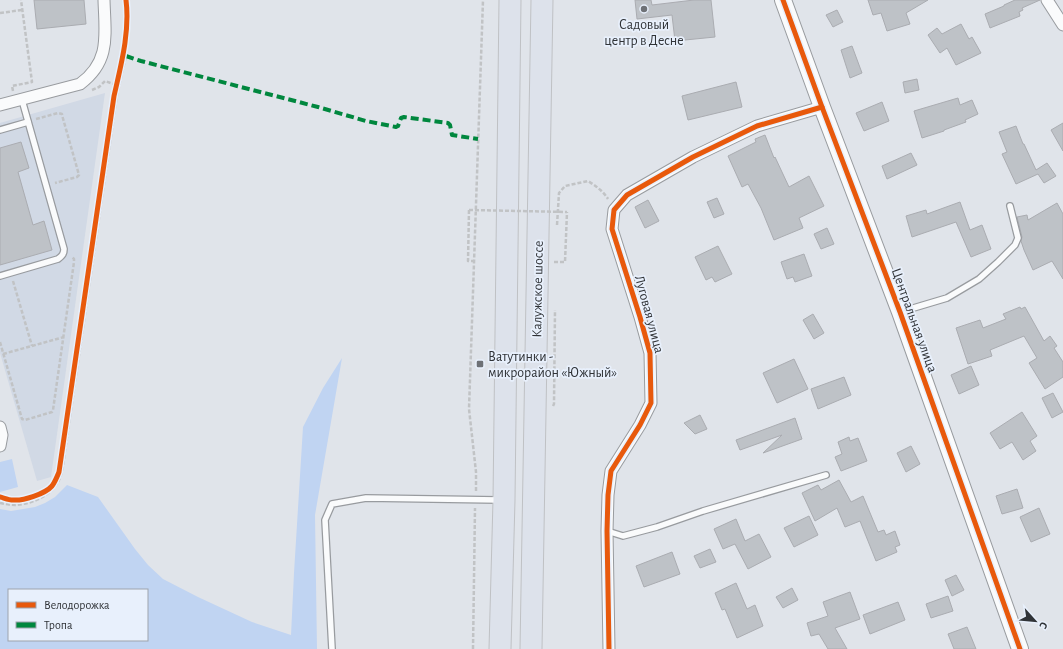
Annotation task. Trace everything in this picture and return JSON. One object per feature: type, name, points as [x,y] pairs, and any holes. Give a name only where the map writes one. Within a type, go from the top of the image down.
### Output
[{"type":"highway","points":[[500,649],[504,500],[510,0]]},
{"type":"highway","name":"Калужское шоссе","points":[[531,649],[542,0]]},
{"type":"street","points":[[0,105],[80,84],[89,78],[101,61],[104,50],[104,0]]},
{"type":"street","name":"Центральная улица","points":[[783,0],[822,108],[900,312],[1020,649]]},
{"type":"street","points":[[1047,0],[1063,25]]},
{"type":"street","points":[[614,210],[627,195],[693,157],[757,126],[822,108]]},
{"type":"street","name":"Луговая улица","points":[[609,649],[607,531],[608,495],[611,471],[652,403],[650,353],[612,229],[614,210]]},
{"type":"street","points":[[0,446],[2,441],[1,429]]},
{"type":"lane","points":[[0,276],[58,259],[63,256],[64,248],[22,100]]},
{"type":"lane","points":[[0,130],[28,122]]},
{"type":"lane","points":[[900,312],[947,298],[979,279],[998,262],[1015,245],[1018,238],[1010,206]]},
{"type":"lane","points":[[607,531],[623,536],[826,475]]},
{"type":"lane","points":[[332,649],[325,520],[332,504],[366,498],[504,500]]},
{"type":"path","points":[[21,0],[32,82]]},
{"type":"path","points":[[473,649],[476,472],[469,409],[483,0]]},
{"type":"path","points":[[0,13],[22,10]]},
{"type":"path","points":[[0,497],[13,500],[30,498],[51,488],[59,472],[114,96],[124,55],[124,48]]},
{"type":"path","points":[[0,503],[14,505],[30,502],[47,495],[53,490],[59,480],[66,444],[116,96],[126,56]]},
{"type":"path","points":[[28,122],[58,113],[62,114],[79,174],[78,176],[46,186]]},
{"type":"path","points":[[556,231],[559,193],[565,186],[588,181],[598,187],[606,195],[614,210]]},
{"type":"path","points":[[474,261],[468,261],[468,210],[568,212],[565,262],[554,262],[554,268]]},
{"type":"path","points":[[0,342],[22,419],[25,420],[50,413],[53,410],[74,262],[72,256],[58,259]]},
{"type":"path","points":[[11,273],[32,346]]},
{"type":"path","points":[[551,410],[554,404],[555,307]]},
{"type":"path","points":[[4,354],[64,337]]},
{"type":"shaded area","points":[[105,93],[51,477],[37,481],[0,353],[0,123]]},
{"type":"shaded area","points":[[342,358],[315,515],[317,649],[0,649],[0,509],[11,511],[35,507],[55,497],[67,485],[98,497],[135,549],[148,565],[163,579],[252,622],[291,635],[303,427],[323,388]]},
{"type":"shaded area","points":[[12,459],[18,487],[0,492],[0,462]]},
{"type":"building","points":[[34,0],[84,0],[86,24],[37,29]]},
{"type":"building","points":[[635,0],[651,0],[652,5],[694,0],[711,0],[715,37],[675,41],[672,15],[637,19]]},
{"type":"building","points":[[868,0],[928,0],[906,13],[910,24],[887,31],[881,13],[873,15]]},
{"type":"building","points":[[1015,0],[1040,0],[1022,8],[1023,10],[1019,12],[1020,16],[990,28],[985,14]]},
{"type":"building","points":[[837,10],[843,22],[833,27],[826,15]]},
{"type":"building","points":[[961,24],[969,39],[972,37],[981,53],[956,65],[947,48],[940,53],[928,35],[937,28],[942,34]]},
{"type":"building","points":[[852,46],[862,73],[850,78],[841,50]]},
{"type":"building","points":[[917,79],[919,90],[905,93],[903,82]]},
{"type":"building","points":[[736,82],[742,107],[688,120],[682,96]]},
{"type":"building","points":[[958,98],[960,105],[972,100],[978,114],[965,120],[966,122],[922,138],[914,111]]},
{"type":"building","points":[[882,102],[889,121],[864,131],[856,113]]},
{"type":"building","points":[[1063,123],[1063,151],[1051,130]]},
{"type":"building","points":[[1016,126],[1036,170],[1047,163],[1056,176],[1044,183],[1038,174],[1016,184],[1002,154],[1007,152],[999,132]]},
{"type":"building","points":[[765,135],[774,158],[775,157],[789,187],[809,176],[824,206],[799,218],[803,228],[774,240],[761,208],[748,184],[742,187],[728,156],[756,142],[755,139]]},
{"type":"building","points":[[21,142],[29,168],[18,172],[33,225],[44,221],[52,250],[0,265],[0,148]]},
{"type":"building","points":[[911,153],[917,165],[887,179],[882,166]]},
{"type":"building","points":[[717,198],[724,214],[714,218],[707,202]]},
{"type":"building","points":[[648,200],[659,221],[645,228],[635,207]]},
{"type":"building","points":[[960,202],[970,230],[982,225],[991,249],[971,257],[956,222],[912,237],[906,216],[926,210],[927,214]]},
{"type":"building","points":[[1057,203],[1063,214],[1063,279],[1052,261],[1033,270],[1021,241],[1022,237],[1017,217],[1027,215],[1028,220]]},
{"type":"building","points":[[827,228],[834,244],[821,249],[814,234]]},
{"type":"building","points":[[718,246],[732,274],[715,282],[712,277],[706,280],[695,257]]},
{"type":"building","points":[[804,254],[812,276],[795,282],[793,277],[787,279],[781,262]]},
{"type":"building","points":[[1020,307],[1021,309],[1025,307],[1044,341],[1050,336],[1057,346],[1054,348],[1063,362],[1063,377],[1045,389],[1029,363],[1037,358],[1024,336],[990,350],[992,356],[968,364],[956,328],[980,320],[983,328],[1006,319],[1003,314]]},
{"type":"building","points":[[813,314],[824,333],[814,339],[803,320]]},
{"type":"building","points":[[794,359],[808,389],[777,403],[763,373]]},
{"type":"building","points":[[971,366],[979,385],[959,394],[951,375]]},
{"type":"building","points":[[844,377],[851,395],[818,409],[811,389]]},
{"type":"building","points":[[1053,393],[1063,412],[1052,418],[1042,398]]},
{"type":"building","points":[[1022,412],[1037,436],[1030,441],[1036,451],[1023,460],[1012,442],[1000,449],[990,433]]},
{"type":"building","points":[[700,415],[707,429],[695,434],[684,423]]},
{"type":"building","points":[[795,418],[802,439],[763,453],[782,435],[740,450],[736,440]]},
{"type":"building","points":[[849,437],[850,441],[858,438],[867,461],[841,471],[835,457],[842,454],[838,442]]},
{"type":"building","points":[[911,446],[920,464],[906,472],[897,453]]},
{"type":"building","points":[[839,480],[851,502],[863,496],[878,532],[884,530],[886,535],[895,531],[900,545],[895,547],[897,552],[876,561],[860,521],[845,527],[837,508],[815,521],[802,493],[818,485],[821,490]]},
{"type":"building","points":[[1017,489],[1023,508],[1002,514],[996,496]]},
{"type":"building","points":[[1039,508],[1050,534],[1031,542],[1020,517]]},
{"type":"building","points":[[809,516],[818,535],[794,547],[784,528]]},
{"type":"building","points":[[736,519],[745,541],[759,534],[771,557],[748,569],[735,544],[723,549],[714,529]]},
{"type":"building","points":[[710,549],[716,562],[700,568],[694,556]]},
{"type":"building","points":[[672,552],[680,574],[644,587],[636,566]]},
{"type":"building","points":[[956,575],[964,590],[952,596],[945,580]]},
{"type":"building","points":[[736,583],[747,609],[755,605],[763,626],[737,638],[725,609],[722,610],[715,593]]},
{"type":"building","points":[[792,588],[798,600],[783,608],[776,597]]},
{"type":"building","points":[[850,592],[860,619],[835,628],[847,649],[828,649],[819,634],[811,636],[807,623],[828,616],[823,602]]},
{"type":"building","points":[[948,596],[953,611],[931,618],[926,604]]},
{"type":"building","points":[[898,602],[905,620],[870,634],[863,615]]},
{"type":"building","points":[[967,627],[976,649],[954,649],[948,634]]},
{"type":"marked path","points":[[126,56],[366,121],[396,127],[398,126],[401,118],[404,117],[448,123],[450,125],[452,135],[478,139]]},
{"type":"cycle path","points":[[0,497],[10,500],[17,500],[28,498],[44,492],[52,486],[59,472],[114,96],[126,36],[126,0]]},
{"type":"cycle path","points":[[783,0],[900,312],[1020,649]]},
{"type":"cycle path","points":[[609,649],[607,531],[608,495],[611,471],[640,425],[651,403],[650,353],[612,229],[614,210],[627,195],[693,157],[757,126],[822,107]]},
{"type":"place","name":"Садовый центр в Десне","points":[[644,9]]},
{"type":"place","name":"Ватутинки - микрорайон «Южный»","points":[[480,364]]}]
